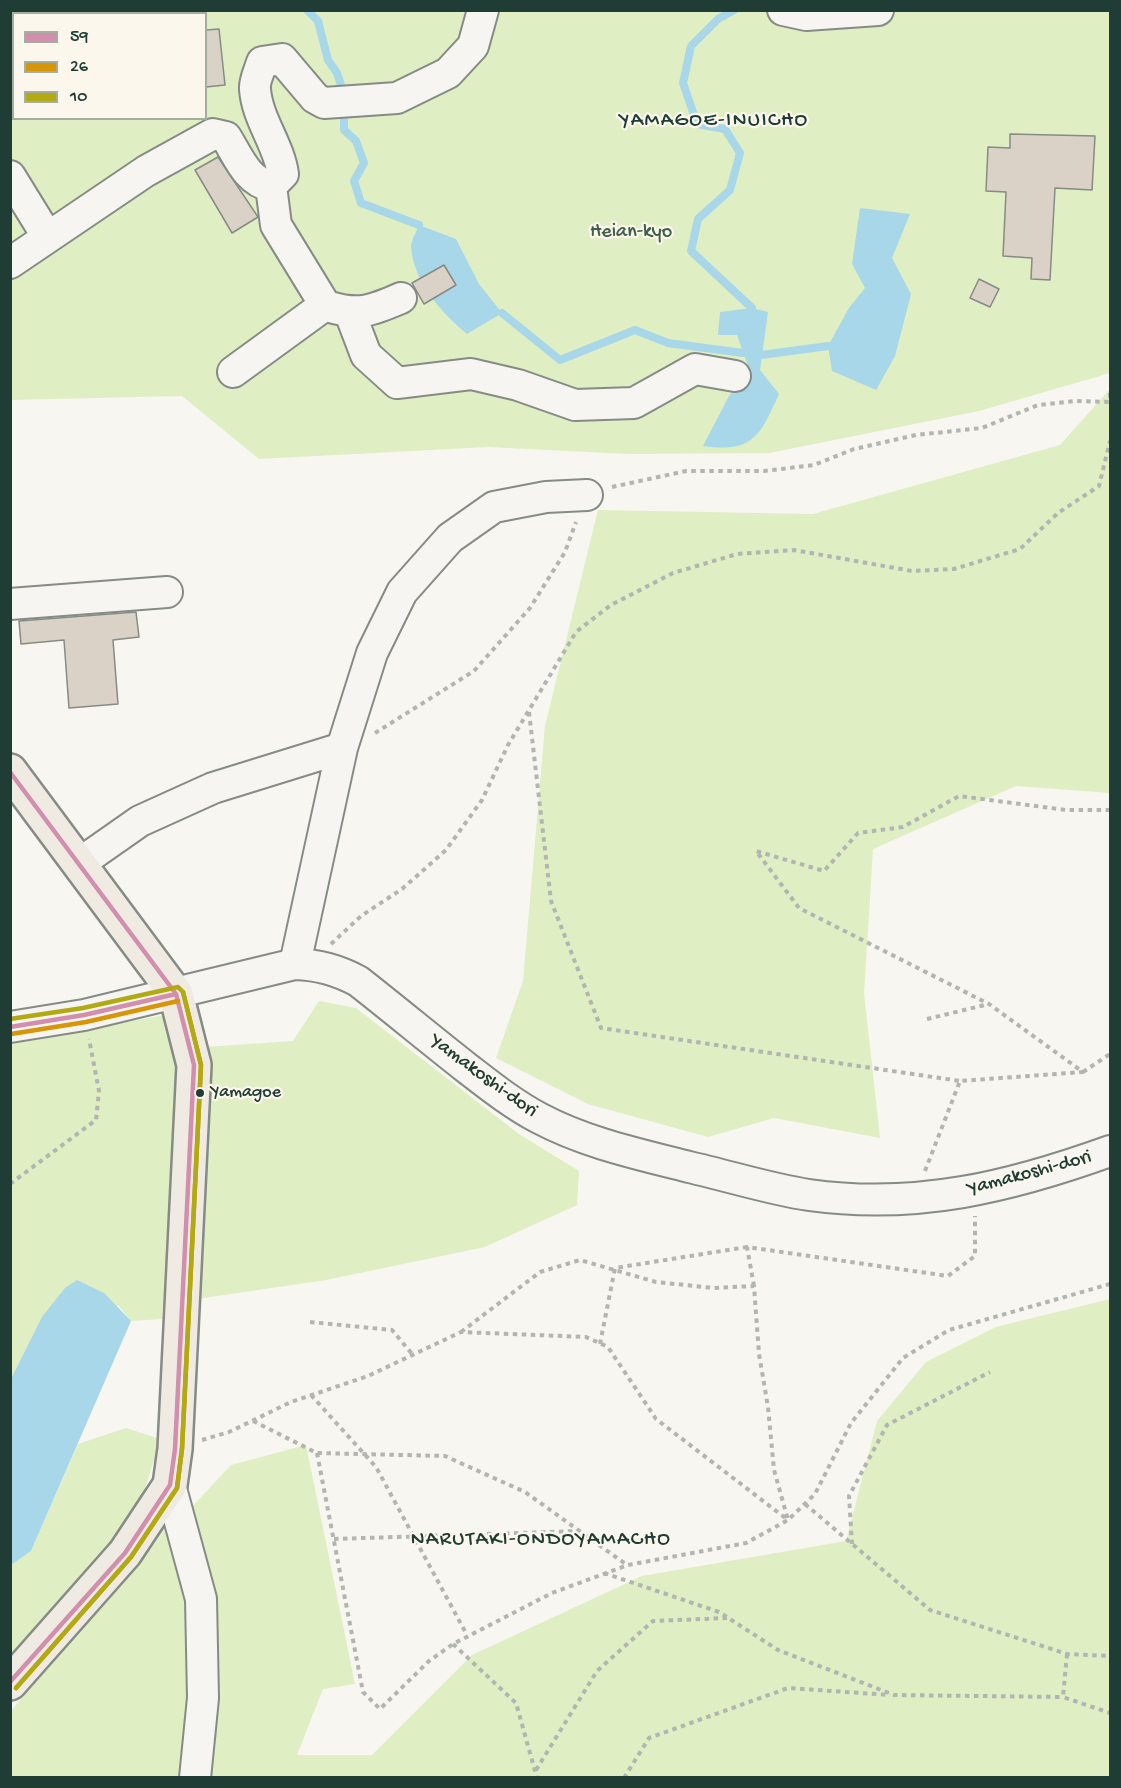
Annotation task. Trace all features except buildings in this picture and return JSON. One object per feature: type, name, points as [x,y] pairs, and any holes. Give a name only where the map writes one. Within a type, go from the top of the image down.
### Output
[{"type":"main road","points":[[10,771],[176,994],[194,1065],[175,1449],[170,1485],[125,1553],[10,1683]]},
{"type":"street","points":[[271,186],[283,174],[280,158],[265,123],[254,88],[262,62],[282,59],[315,98],[324,104],[397,98],[448,73],[473,46],[483,10]]},
{"type":"street","points":[[783,10],[806,15],[878,10]]},
{"type":"street","points":[[10,263],[146,171],[213,134],[226,137],[252,178],[260,184],[271,186]]},
{"type":"street","points":[[10,176],[47,237]]},
{"type":"street","points":[[271,186],[276,225],[337,309],[366,355],[397,383],[471,374],[518,384],[575,405],[634,403],[695,369],[735,376]]},
{"type":"street","points":[[233,372],[337,309],[372,311],[401,298]]},
{"type":"street","points":[[10,1028],[84,1015],[304,964],[342,747],[372,653],[402,592],[450,538],[494,507],[546,496],[587,495]]},
{"type":"street","points":[[10,604],[167,592]]},
{"type":"street","points":[[80,863],[140,821],[213,788],[342,747]]},
{"type":"street","name":"Yamakoshi-dori","points":[[304,964],[336,970],[358,981],[495,1090],[537,1118],[590,1141],[808,1195],[915,1199],[975,1191],[1056,1171],[1110,1151]]},
{"type":"street","points":[[170,1485],[201,1599],[203,1698],[195,1778]]},
{"type":"path","points":[[342,747],[369,737],[474,671],[530,608],[565,552],[587,495],[632,481],[686,471],[764,471],[814,465],[854,449],[916,435],[982,428],[1038,405],[1076,401],[1110,402],[1110,393]]},
{"type":"path","points":[[304,964],[361,916],[402,890],[446,850],[482,800],[508,745],[576,632],[611,604],[673,573],[737,554],[794,550],[912,572],[944,569],[1020,549],[1058,513],[1099,486],[1110,441]]},
{"type":"path","points":[[529,711],[551,901],[601,1028],[960,1081],[1083,1072],[1110,1054]]},
{"type":"path","points":[[1083,1072],[989,1004],[799,908],[756,851],[824,871],[858,833],[903,827],[959,796],[1066,810],[1110,810]]},
{"type":"path","points":[[927,1019],[989,1004]]},
{"type":"path","points":[[10,1184],[96,1120],[99,1091],[84,1015]]},
{"type":"path","points":[[915,1199],[960,1081]]},
{"type":"path","points":[[615,1268],[747,1247],[948,1276],[975,1256],[975,1191]]},
{"type":"path","points":[[747,1247],[754,1286],[759,1354],[768,1407],[774,1470],[788,1520]]},
{"type":"path","points":[[175,1449],[252,1421],[311,1395],[368,1376],[461,1332],[540,1272],[580,1260],[615,1268],[656,1282],[714,1288],[754,1286]]},
{"type":"path","points":[[600,1344],[615,1268]]},
{"type":"path","points":[[317,1453],[363,1692],[380,1709],[429,1661],[453,1644],[552,1593],[628,1565],[746,1543],[788,1520],[815,1494],[851,1423],[903,1358],[949,1330],[1110,1284]]},
{"type":"path","points":[[310,1322],[392,1330],[413,1355]]},
{"type":"path","points":[[461,1332],[586,1337],[608,1347],[656,1419],[788,1520]]},
{"type":"path","points":[[852,1544],[849,1496],[887,1425],[990,1372]]},
{"type":"path","points":[[311,1395],[376,1467],[467,1635]]},
{"type":"path","points":[[252,1421],[317,1453],[445,1456],[525,1492],[628,1565]]},
{"type":"path","points":[[805,1504],[930,1610],[1067,1654],[1110,1656]]},
{"type":"path","points":[[334,1539],[579,1531]]},
{"type":"path","points":[[604,1573],[719,1612],[778,1650],[894,1695]]},
{"type":"path","points":[[536,1770],[597,1671],[653,1621],[728,1617]]},
{"type":"path","points":[[453,1644],[516,1702],[537,1778]]},
{"type":"path","points":[[1064,1697],[1067,1654]]},
{"type":"path","points":[[624,1778],[650,1738],[788,1688],[894,1695],[1064,1697],[1110,1713]]},
{"type":"green space","name":"Heian-kyo","points":[[10,11],[1110,11],[1110,373],[979,411],[769,453],[627,454],[488,447],[259,459],[182,396],[11,400]]},
{"type":"green space","points":[[1110,389],[1110,793],[1016,786],[873,849],[864,993],[880,1138],[774,1118],[708,1137],[588,1104],[496,1058],[523,981],[545,726],[598,510],[813,514],[1060,445]]},
{"type":"green space","points":[[319,1001],[356,1008],[519,1134],[579,1171],[577,1205],[485,1247],[326,1280],[163,1304],[162,1319],[131,1321],[118,1305],[11,1379],[11,1044],[165,1015],[176,1049],[293,1041]]},
{"type":"green space","points":[[1110,1299],[1110,1777],[206,1777],[190,1509],[231,1465],[306,1445],[355,1684],[323,1689],[297,1755],[372,1755],[472,1655],[642,1576],[846,1541],[877,1421],[926,1362],[996,1327]]},
{"type":"green space","points":[[126,1428],[160,1439],[134,1526],[11,1662],[11,1565],[31,1551],[78,1444]]},
{"type":"green space","points":[[167,1524],[190,1601],[192,1700],[183,1777],[11,1778],[11,1711]]},
{"type":"water","points":[[860,208],[910,214],[892,258],[911,294],[895,356],[876,390],[832,371],[828,346],[849,308],[865,288],[852,264]]},
{"type":"water","points":[[419,225],[456,239],[479,284],[502,313],[467,334],[448,316],[430,296],[417,273],[411,244]]},
{"type":"water","points":[[752,308],[768,312],[760,370],[779,394],[766,421],[753,438],[733,447],[703,446],[729,396],[750,371],[737,335],[718,335],[720,312]]},
{"type":"water","points":[[77,1280],[104,1293],[131,1321],[31,1551],[11,1565],[11,1379],[42,1317],[65,1288]]},
{"type":"waterway","points":[[307,10],[318,21],[328,60],[337,73],[344,94]]},
{"type":"waterway","points":[[734,10],[718,19],[691,46],[683,83],[697,124],[725,129],[740,153],[730,190],[698,219],[691,251],[752,308]]},
{"type":"waterway","points":[[344,106],[344,130],[356,141],[364,163],[354,181],[361,203],[419,225]]},
{"type":"waterway","points":[[502,313],[560,360],[635,330],[668,343],[743,353]]},
{"type":"waterway","points":[[761,355],[828,346]]},
{"type":"transit line","name":"59","points":[[10,772],[176,994],[194,1065],[175,1449],[170,1485],[125,1553],[10,1682]]},
{"type":"transit line","name":"10","points":[[10,1019],[83,1008],[178,987],[183,992],[201,1065],[182,1449],[177,1488],[131,1557],[16,1688]]},
{"type":"transit line","name":"26","points":[[16,1688],[131,1557],[177,1488],[182,1449],[201,1065],[183,992]]},
{"type":"transit line","name":"59","points":[[10,1027],[84,1015],[176,994]]},
{"type":"transit line","name":"26","points":[[11,1034],[86,1022],[178,1001]]},
{"type":"place","name":"Yamagoe","points":[[200,1093]]},
{"type":"district","name":"YAMAGOE-INUICHO","points":[[714,122]]},
{"type":"district","name":"NARUTAKI-ONDOYAMACHO","points":[[541,1541]]}]
